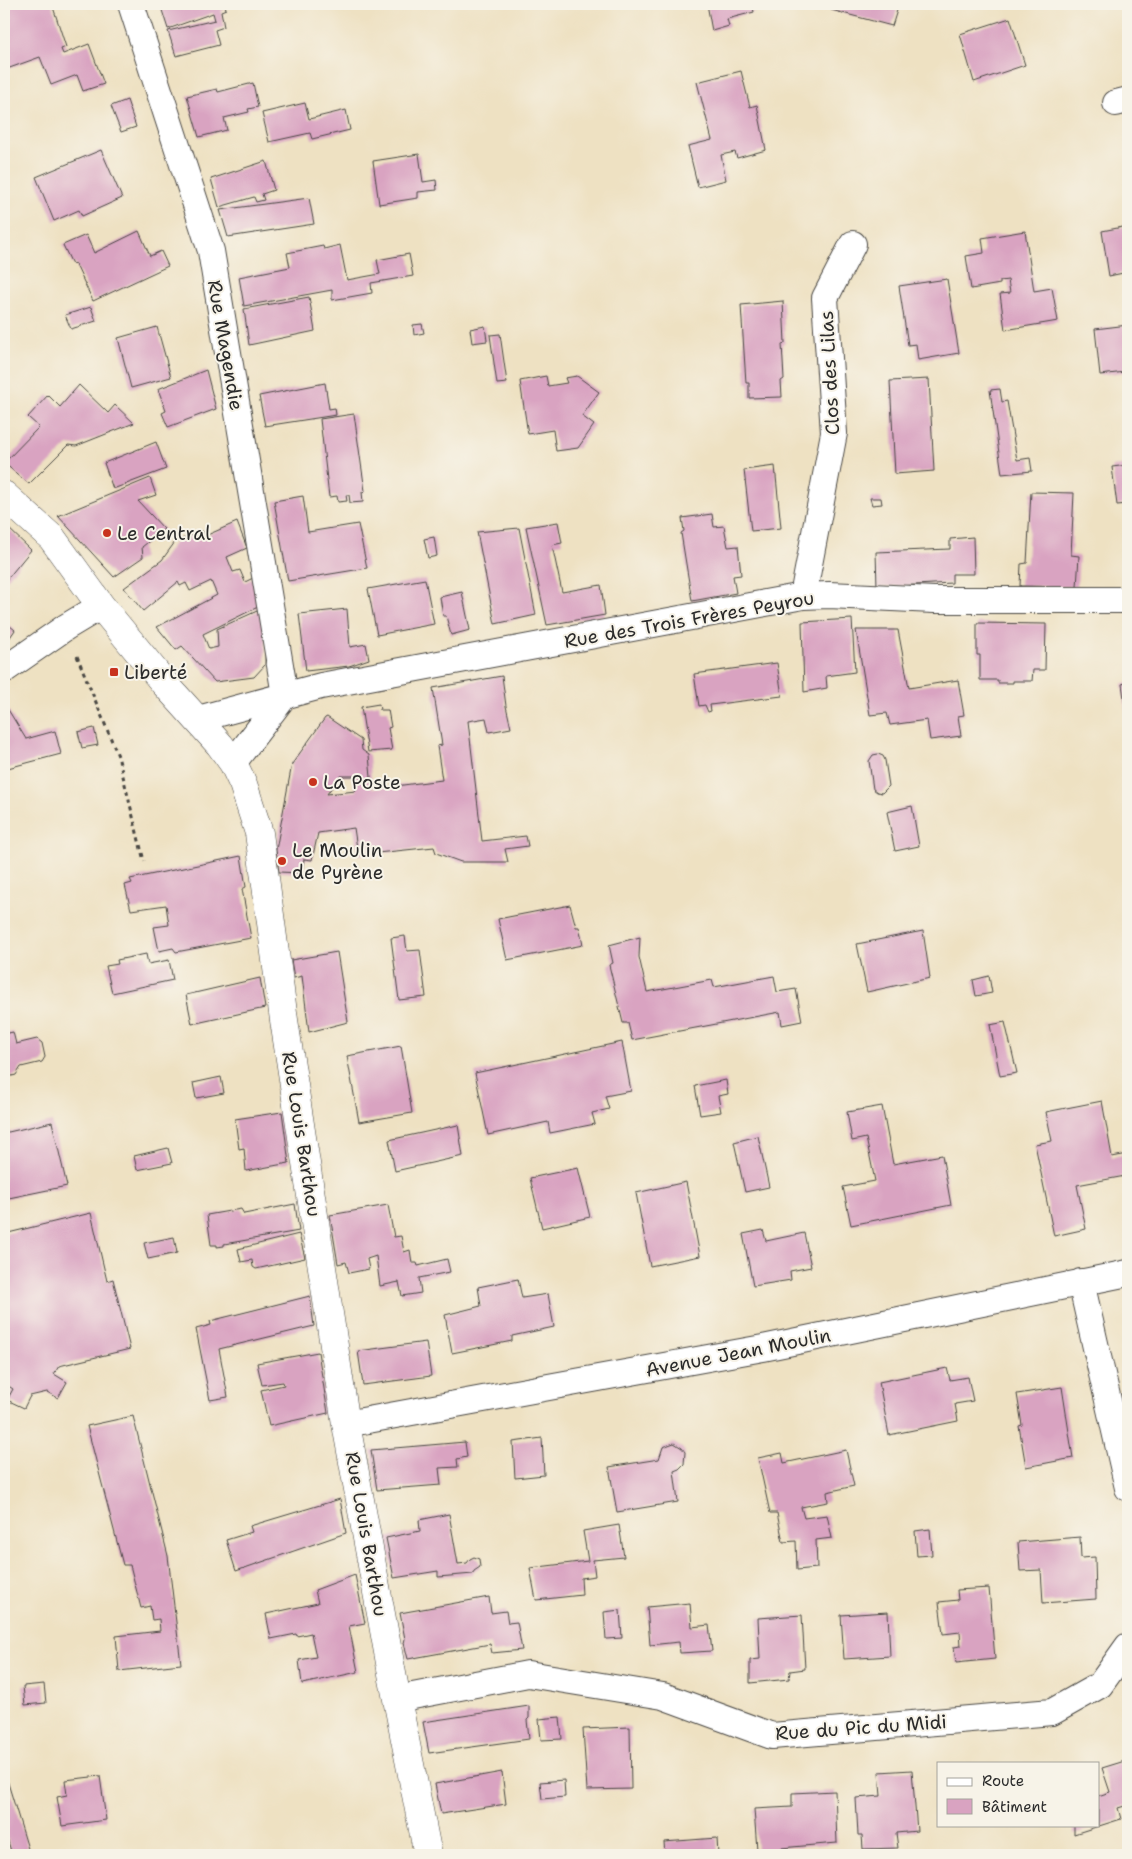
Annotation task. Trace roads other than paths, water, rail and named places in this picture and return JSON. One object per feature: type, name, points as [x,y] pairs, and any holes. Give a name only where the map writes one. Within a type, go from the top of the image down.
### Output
[{"type":"street","name":"Rue Magendie","points":[[131,4],[210,252],[285,695]]},
{"type":"street","name":"Clos des Lilas","points":[[802,596],[834,433],[825,298],[853,244]]},
{"type":"street","name":"Rue Louis Barthou","points":[[4,495],[52,538],[101,606],[165,684],[198,719],[233,763],[243,784],[259,833],[284,1020],[346,1424],[428,1855]]},
{"type":"street","name":"Rue des Trois Frères Peyrou","points":[[198,719],[321,686],[802,596],[828,595],[934,600],[1128,600]]},
{"type":"street","points":[[4,670],[66,627],[101,606]]},
{"type":"street","points":[[233,763],[285,695]]},
{"type":"street","name":"Avenue Jean Moulin","points":[[346,1424],[763,1348],[1128,1273]]},
{"type":"street","points":[[1081,1282],[1128,1488]]},
{"type":"street","name":"Rue du Pic du Midi","points":[[397,1699],[528,1674],[664,1696],[772,1736],[1052,1712],[1100,1685],[1128,1646]]},
{"type":"place","name":"Le Central","points":[[107,533]]},
{"type":"place","name":"Liberté","points":[[114,672]]},
{"type":"place","name":"La Poste","points":[[313,782]]},
{"type":"place","name":"Le Moulin de Pyrène","points":[[282,861]]}]
